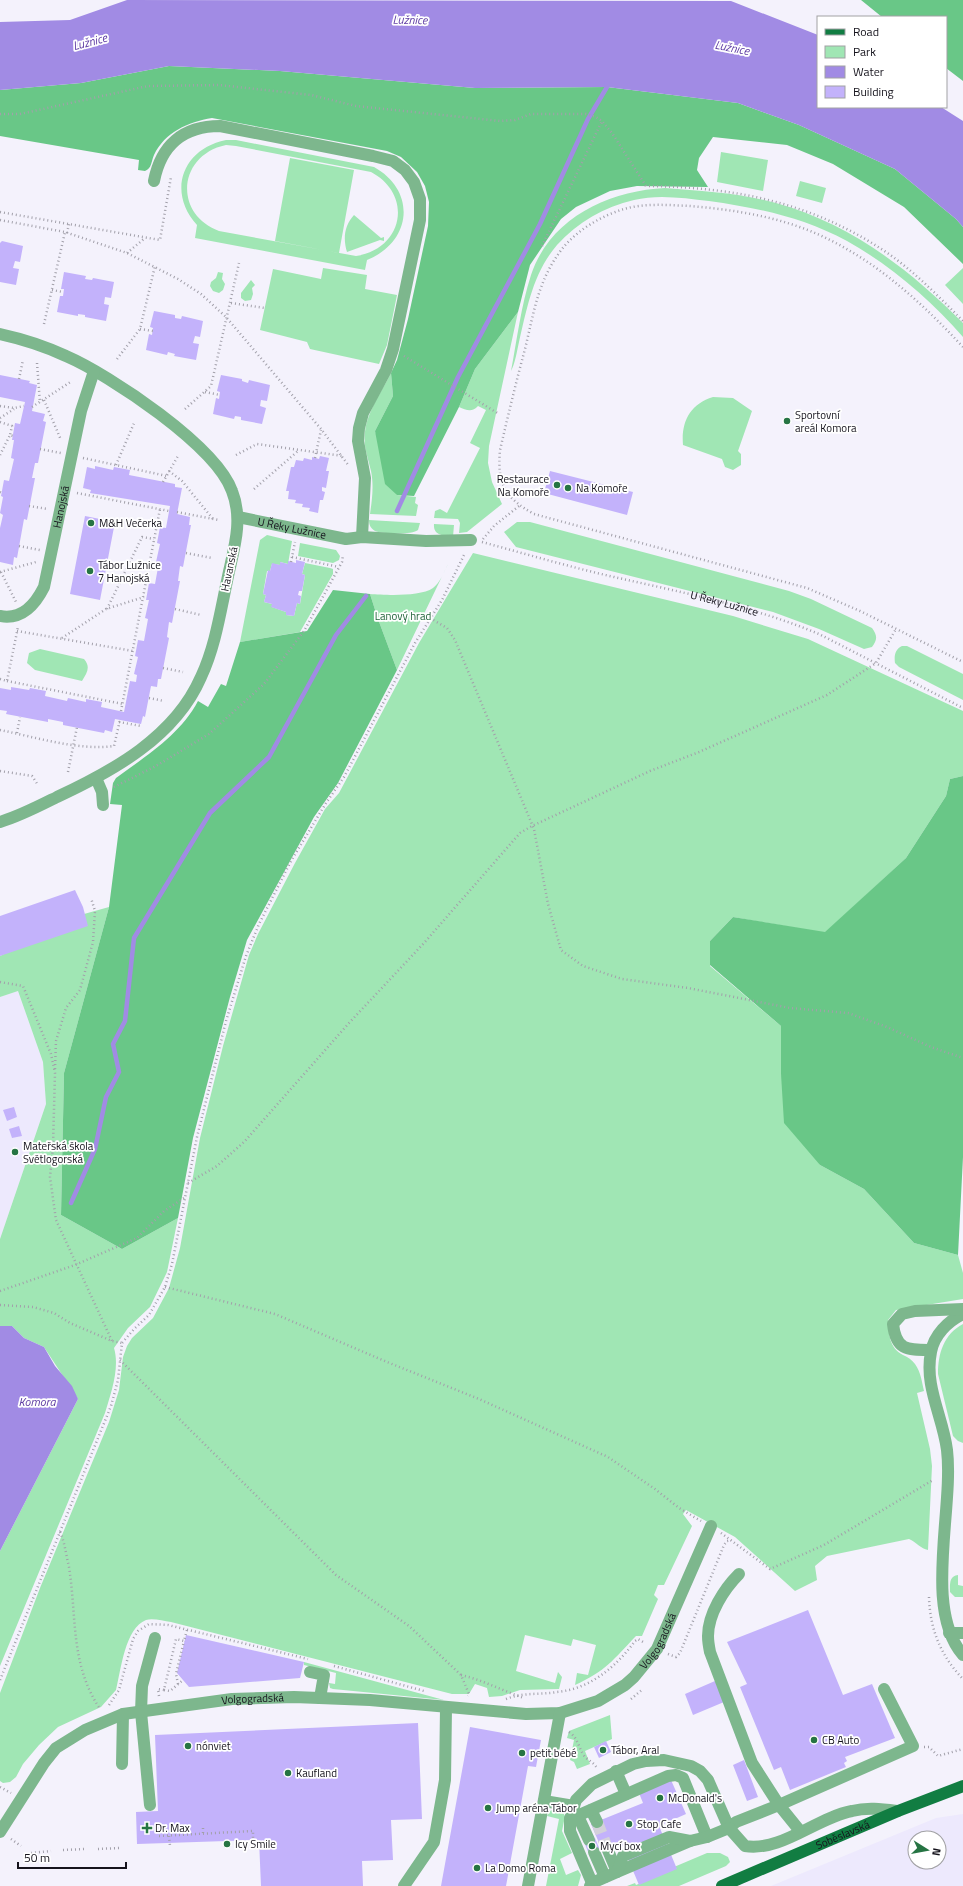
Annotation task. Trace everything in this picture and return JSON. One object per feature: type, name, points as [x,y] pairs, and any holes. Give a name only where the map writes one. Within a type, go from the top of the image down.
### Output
[{"type":"main road","name":"Soběslavská","points":[[722,1886],[898,1811],[963,1786]]},
{"type":"street","points":[[154,181],[156,171],[165,152],[176,139],[193,130],[206,126],[220,126],[392,161],[405,170],[414,182],[420,198],[420,220],[394,349],[386,370],[363,413],[359,428],[358,441],[365,478],[362,537]]},
{"type":"street","name":"Havanská","points":[[0,334],[48,348],[68,356],[134,396],[171,423],[215,464],[227,480],[232,490],[238,517],[238,524],[218,625],[211,652],[201,678],[192,694],[169,724],[129,759],[96,778],[42,805],[0,822]]},
{"type":"street","name":"Hanojská","points":[[22,613],[29,610],[40,596],[44,587],[47,554],[64,491],[81,411],[94,371]]},
{"type":"street","name":"U Řeky Lužnice","points":[[238,517],[346,539],[362,537],[426,541],[476,541]]},
{"type":"street","points":[[0,616],[11,616],[22,613]]},
{"type":"street","points":[[96,778],[102,792],[103,805]]},
{"type":"street","points":[[931,1350],[911,1349],[901,1345],[894,1337],[893,1324],[902,1314],[915,1311],[963,1310]]},
{"type":"street","points":[[963,1314],[948,1323],[940,1332],[931,1350],[929,1375],[947,1449],[948,1468],[943,1597],[946,1624],[956,1648],[963,1656]]},
{"type":"street","name":"Volgogradská","points":[[5,1835],[44,1763],[56,1748],[84,1730],[123,1714],[232,1699],[320,1698],[370,1700],[446,1708],[468,1704],[526,1714],[560,1713],[608,1696],[625,1685],[644,1666],[661,1642],[711,1526]]},
{"type":"street","points":[[739,1574],[730,1584],[711,1620],[708,1636],[710,1652],[752,1763],[779,1805],[800,1831]]},
{"type":"street","points":[[949,1633],[963,1633]]},
{"type":"street","points":[[150,1805],[141,1712],[142,1686],[155,1638]]},
{"type":"street","points":[[312,1667],[324,1676],[320,1698]]},
{"type":"street","points":[[884,1689],[913,1746],[756,1814],[729,1828],[707,1837],[690,1841],[669,1837],[623,1856],[617,1872],[591,1884],[572,1838],[577,1797],[585,1789],[602,1778],[616,1772],[640,1762],[657,1759],[696,1768],[705,1775],[729,1828],[745,1846],[755,1848],[768,1846],[800,1831],[851,1811],[876,1809],[898,1811]]},
{"type":"street","points":[[404,1886],[434,1842],[445,1780],[446,1708]]},
{"type":"street","points":[[528,1886],[560,1713]]},
{"type":"street","points":[[122,1764],[123,1714]]},
{"type":"street","points":[[616,1772],[626,1794]]},
{"type":"street","points":[[574,1814],[591,1810],[668,1776],[682,1777],[707,1837]]},
{"type":"street","points":[[544,1801],[574,1814],[589,1840]]},
{"type":"street","points":[[591,1810],[597,1822]]},
{"type":"street","points":[[607,1848],[617,1872]]},
{"type":"street","points":[[594,1852],[605,1877]]},
{"type":"path","points":[[0,114],[20,114],[148,86],[211,85],[311,95],[356,106],[500,121],[515,120],[532,114],[586,114],[602,121],[612,133],[646,186],[694,188],[767,198],[820,216],[845,227],[886,252],[943,301],[963,321]]},
{"type":"path","points":[[542,246],[602,121]]},
{"type":"path","points":[[0,212],[160,240],[171,177]]},
{"type":"path","points":[[962,661],[807,588],[534,514],[519,506],[512,500],[506,491],[500,473],[500,450],[541,282],[563,248],[576,234],[608,215],[624,209],[644,205],[667,204],[712,208],[759,215],[803,228],[830,240],[881,270],[905,288],[963,347]]},
{"type":"path","points":[[0,220],[66,232],[127,253],[155,266],[202,294],[226,317],[321,429],[343,456],[349,466],[350,472]]},
{"type":"path","points":[[44,324],[69,224]]},
{"type":"path","points":[[127,253],[146,237]]},
{"type":"path","points":[[185,409],[211,386],[239,263]]},
{"type":"path","points":[[117,359],[140,329],[155,266]]},
{"type":"path","points":[[52,290],[63,292]]},
{"type":"path","points":[[231,303],[265,308]]},
{"type":"path","points":[[140,329],[153,331]]},
{"type":"path","points":[[394,349],[499,414]]},
{"type":"path","points":[[19,378],[22,360]]},
{"type":"path","points":[[37,364],[40,403]]},
{"type":"path","points":[[32,407],[72,381]]},
{"type":"path","points":[[205,392],[220,395]]},
{"type":"path","points":[[44,400],[63,444]]},
{"type":"path","points":[[0,406],[14,408],[24,406]]},
{"type":"path","points":[[0,418],[14,408]]},
{"type":"path","points":[[116,465],[135,421]]},
{"type":"path","points":[[0,422],[12,426],[11,435],[0,455]]},
{"type":"path","points":[[315,458],[321,429]]},
{"type":"path","points":[[236,455],[257,444],[343,456]]},
{"type":"path","points":[[40,449],[61,453]]},
{"type":"path","points":[[254,489],[299,451]]},
{"type":"path","points":[[163,482],[178,456]]},
{"type":"path","points":[[76,457],[167,476]]},
{"type":"path","points":[[169,471],[182,481],[213,519]]},
{"type":"path","points":[[64,491],[169,511]]},
{"type":"path","points":[[29,506],[50,509]]},
{"type":"path","points":[[0,1680],[59,1531],[95,1448],[111,1406],[118,1380],[122,1343],[149,1315],[165,1287],[172,1264],[197,1137],[226,1021],[246,956],[259,924],[292,861],[326,803],[344,777],[430,618],[476,541],[519,506]]},
{"type":"path","points":[[121,711],[160,509]]},
{"type":"path","points":[[178,512],[219,520]]},
{"type":"path","points":[[106,609],[142,538],[154,539]]},
{"type":"path","points":[[291,562],[296,539]]},
{"type":"path","name":"U Řeky Lužnice","points":[[476,541],[559,564],[679,591],[795,624],[819,634],[963,708]]},
{"type":"path","points":[[19,546],[47,554]]},
{"type":"path","points":[[186,553],[212,558]]},
{"type":"path","points":[[7,681],[17,630],[22,613],[0,572],[47,554]]},
{"type":"path","points":[[112,787],[156,766],[209,734],[264,684],[304,631],[339,567],[343,555]]},
{"type":"path","points":[[292,557],[339,567]]},
{"type":"path","points":[[62,639],[106,609],[144,597]]},
{"type":"path","points":[[175,609],[201,615]]},
{"type":"path","points":[[430,618],[447,628],[455,640],[532,826],[548,904],[561,950],[583,966],[622,979],[688,988],[790,1008],[848,1013],[887,1027],[931,1047],[963,1058]]},
{"type":"path","points":[[188,1183],[217,1166],[244,1142],[349,1023],[424,943],[520,834],[532,826],[650,771],[699,752],[827,695],[876,663],[896,629]]},
{"type":"path","points":[[17,630],[133,652]]},
{"type":"path","points":[[163,668],[183,672]]},
{"type":"path","points":[[0,679],[123,704]]},
{"type":"path","points":[[149,698],[164,701]]},
{"type":"path","points":[[18,733],[20,716]]},
{"type":"path","points":[[0,730],[73,745],[114,746],[119,721],[141,726]]},
{"type":"path","points":[[68,772],[77,728]]},
{"type":"path","points":[[0,771],[32,776],[38,785]]},
{"type":"path","points":[[91,898],[95,911],[93,942],[80,990],[66,1008],[56,1041],[55,1114],[50,1191],[56,1220],[112,1341]]},
{"type":"path","points":[[0,982],[23,986],[51,1054],[55,1073]]},
{"type":"path","points":[[0,1291],[76,1265],[136,1238],[164,1212],[185,1198]]},
{"type":"path","points":[[165,1287],[275,1314],[387,1362],[479,1399],[608,1457],[655,1489],[679,1508],[711,1526],[770,1569],[824,1545],[933,1480]]},
{"type":"path","points":[[0,1305],[33,1307],[54,1313],[70,1323],[112,1341],[122,1343]]},
{"type":"path","points":[[120,1360],[336,1575],[409,1626],[461,1674],[469,1694],[468,1704]]},
{"type":"path","points":[[59,1531],[64,1542],[70,1578],[75,1632],[82,1675],[91,1695],[100,1709]]},
{"type":"path","points":[[668,1654],[676,1657],[680,1653],[724,1545],[727,1541],[731,1540]]},
{"type":"path","points":[[119,1690],[132,1639],[140,1628],[154,1623],[187,1630],[312,1667]]},
{"type":"path","points":[[178,1684],[176,1674],[187,1630]]},
{"type":"path","points":[[164,1690],[176,1639],[184,1641]]},
{"type":"path","points":[[504,1699],[516,1695],[558,1692],[574,1689],[602,1675],[614,1665],[638,1639],[646,1643]]},
{"type":"path","points":[[328,1664],[425,1691]]},
{"type":"path","points":[[461,1674],[475,1678],[524,1698]]},
{"type":"path","points":[[159,1699],[158,1689],[170,1691],[183,1680]]},
{"type":"path","points":[[631,1699],[643,1689]]},
{"type":"path","points":[[567,1731],[574,1735],[580,1744],[583,1756],[588,1759]]},
{"type":"path","points":[[913,1746],[929,1747],[938,1756],[963,1749]]},
{"type":"path","points":[[202,1828],[202,1833]]},
{"type":"path","points":[[159,1836],[253,1831],[253,1840]]},
{"type":"path","points":[[5,1835],[21,1846]]},
{"type":"path","points":[[169,1836],[170,1846]]},
{"type":"path","points":[[98,1849],[119,1848]]},
{"type":"path","points":[[63,1850],[85,1849]]},
{"type":"path","points":[[31,1853],[51,1851]]},
{"type":"shaded area","name":"Mateřská škola Světlogorská","points":[[18,991],[43,1062],[46,1104],[0,1239],[0,997]]},
{"type":"shaded area","points":[[963,1814],[963,1886],[771,1886],[936,1818]]},
{"type":"green space","points":[[861,0],[963,0],[963,81],[947,69],[947,16],[881,16]]},
{"type":"green space","points":[[169,66],[280,71],[475,88],[607,87],[738,103],[799,125],[895,169],[956,219],[963,227],[963,264],[904,207],[833,164],[787,145],[713,137],[699,158],[697,170],[708,187],[637,186],[610,191],[576,207],[561,219],[530,265],[518,312],[475,369],[459,407],[414,496],[397,495],[385,484],[375,431],[393,396],[391,373],[397,360],[408,319],[428,226],[429,202],[425,186],[417,172],[401,157],[387,151],[212,118],[186,125],[171,134],[159,147],[150,166],[145,171],[138,170],[139,160],[0,136],[0,90],[81,83]]},
{"type":"green space","points":[[226,140],[236,140],[374,167],[388,177],[397,189],[403,202],[404,216],[400,229],[393,241],[382,252],[367,260],[365,270],[195,238],[197,225],[188,212],[183,199],[181,186],[184,174],[190,162],[199,152],[211,145]],"holes":[[[226,145],[371,172],[385,182],[393,194],[398,207],[397,220],[393,232],[384,243],[372,251],[356,256],[219,231],[204,223],[194,212],[188,199],[187,185],[191,172],[198,160],[210,151]]]},
{"type":"green space","points":[[721,152],[768,160],[763,191],[717,182]]},
{"type":"green space","points":[[290,158],[354,170],[339,253],[275,241]]},
{"type":"green space","points":[[800,181],[826,188],[822,203],[796,196]]},
{"type":"green space","points":[[665,188],[749,197],[776,203],[829,223],[854,236],[877,251],[922,284],[963,323],[963,337],[924,297],[894,272],[863,250],[830,233],[796,220],[762,210],[709,201],[671,197],[652,197],[623,203],[592,216],[574,229],[557,245],[542,267],[532,291],[515,361],[511,371],[522,311],[531,275],[540,255],[552,238],[567,223],[584,211],[603,202],[644,190]]},
{"type":"green space","points":[[354,215],[381,238],[384,237],[384,241],[380,240],[347,252],[345,233],[348,224]]},
{"type":"green space","points":[[323,268],[367,275],[365,289],[397,295],[387,345],[379,364],[310,349],[307,342],[260,330],[273,269],[321,279]]},
{"type":"green space","points":[[963,268],[963,304],[945,285]]},
{"type":"green space","points":[[218,272],[223,273],[222,279],[225,284],[223,290],[219,293],[213,291],[210,286],[211,282],[216,278]]},
{"type":"green space","points":[[251,280],[255,285],[252,288],[253,294],[251,300],[245,301],[241,298],[241,293]]},
{"type":"green space","points":[[518,312],[489,446],[488,463],[492,482],[502,504],[467,532],[459,533],[460,523],[458,519],[434,518],[435,511],[440,509],[447,513],[480,448],[470,443],[486,410],[478,406],[473,410],[467,410],[459,407],[475,369]]},
{"type":"green space","points":[[391,373],[393,396],[375,431],[397,495],[416,497],[415,503],[418,505],[416,516],[370,514],[372,482],[365,447],[366,424],[375,402]]},
{"type":"green space","points":[[713,397],[733,398],[752,411],[738,451],[741,454],[741,465],[733,470],[725,467],[722,459],[683,445],[684,429],[689,415],[698,404]]},
{"type":"green space","points":[[369,520],[420,523],[418,530],[415,532],[390,533],[375,531],[370,526]]},
{"type":"green space","points":[[517,522],[530,522],[789,591],[811,599],[872,628],[876,636],[876,640],[872,647],[864,649],[819,629],[773,612],[516,547],[504,532]]},
{"type":"green space","points":[[434,524],[454,525],[453,537],[437,533],[434,528]]},
{"type":"green space","points":[[267,535],[292,541],[288,564],[280,562],[280,565],[272,564],[270,571],[267,571],[263,594],[266,595],[264,602],[272,604],[272,607],[286,612],[286,615],[294,616],[297,603],[300,604],[305,575],[302,574],[305,563],[333,569],[333,574],[300,632],[240,642],[260,540]]},
{"type":"green space","points":[[300,543],[336,550],[340,556],[339,560],[333,563],[298,556]]},
{"type":"green space","points":[[473,553],[733,616],[808,639],[963,711],[963,776],[950,779],[946,796],[906,858],[825,933],[733,917],[710,941],[710,966],[781,1026],[781,1074],[820,1165],[864,1189],[914,1243],[958,1255],[963,1273],[963,1299],[896,1310],[888,1320],[889,1335],[892,1345],[898,1352],[910,1359],[915,1364],[920,1374],[924,1391],[917,1393],[930,1449],[932,1466],[928,1550],[909,1539],[827,1556],[815,1566],[817,1580],[795,1591],[735,1537],[686,1510],[683,1514],[692,1526],[664,1585],[658,1585],[654,1595],[658,1599],[642,1636],[636,1636],[602,1670],[575,1685],[577,1673],[588,1675],[596,1645],[573,1639],[571,1646],[525,1635],[516,1671],[555,1683],[558,1672],[562,1677],[559,1689],[520,1690],[502,1696],[489,1697],[487,1688],[475,1684],[469,1694],[452,1694],[171,1622],[149,1619],[139,1624],[133,1632],[125,1650],[116,1690],[101,1707],[58,1727],[39,1745],[23,1764],[16,1777],[10,1782],[3,1783],[0,1781],[0,1693],[40,1588],[109,1422],[119,1390],[123,1357],[127,1346],[132,1338],[153,1318],[169,1288],[180,1248],[200,1138],[223,1046],[249,955],[258,934],[325,809],[339,793],[419,643]]},
{"type":"green space","name":"Lanový hrad","points":[[443,575],[397,670],[370,594],[402,595],[420,593],[433,588]]},
{"type":"green space","points":[[333,590],[370,594],[397,670],[338,783],[314,817],[247,940],[230,997],[193,1138],[178,1218],[122,1249],[61,1215],[64,1073],[109,907],[122,805],[110,804],[113,783],[116,778],[172,735],[191,713],[198,701],[208,707],[221,684],[226,686],[240,642],[307,631]]},
{"type":"green space","points":[[902,646],[907,646],[963,674],[963,700],[899,667],[895,663],[895,655],[896,651]]},
{"type":"green space","points":[[40,649],[84,659],[88,667],[87,673],[82,681],[35,670],[27,663],[29,653]]},
{"type":"green space","points":[[963,776],[963,1157],[958,1255],[914,1243],[864,1189],[820,1165],[784,1123],[781,1074],[781,1026],[710,965],[710,941],[733,917],[825,932],[906,858],[946,796],[950,779]]},
{"type":"green space","points":[[109,907],[64,1073],[61,1215],[122,1249],[178,1218],[167,1272],[150,1307],[128,1328],[114,1348],[116,1356],[115,1372],[105,1413],[0,1666],[0,1551],[78,1399],[44,1347],[24,1338],[12,1326],[0,1326],[0,1239],[46,1104],[43,1062],[18,991],[0,997],[0,956],[84,914]]},
{"type":"green space","points":[[963,1324],[963,1443],[958,1441],[953,1436],[938,1374],[938,1366],[943,1345],[951,1333]]},
{"type":"green space","points":[[958,1575],[958,1585],[963,1586],[963,1597],[955,1597],[950,1592],[950,1583],[953,1577]]},
{"type":"green space","points":[[304,1662],[444,1700],[333,1689],[330,1688],[329,1683],[335,1684],[336,1673],[304,1665]]},
{"type":"green space","points":[[610,1715],[612,1739],[585,1751],[590,1764],[577,1769],[574,1762],[570,1760],[574,1740],[567,1738],[569,1731]]},
{"type":"green space","points":[[555,1809],[562,1811],[565,1816],[562,1831],[572,1853],[560,1859],[566,1875],[578,1870],[581,1875],[578,1886],[546,1886],[559,1819],[547,1816],[550,1811]]},
{"type":"green space","points":[[707,1853],[720,1853],[728,1857],[730,1862],[726,1866],[679,1886],[627,1886],[635,1883],[636,1885]]},
{"type":"water","name":"Lužnice","points":[[127,0],[731,1],[817,35],[817,108],[943,108],[963,121],[963,227],[956,219],[895,169],[799,125],[738,103],[607,87],[475,88],[280,71],[169,66],[81,83],[0,90],[0,22],[70,20]]},
{"type":"water","name":"Komora","points":[[0,1326],[12,1326],[24,1338],[44,1347],[55,1366],[72,1386],[78,1399],[0,1551]]},
{"type":"building","points":[[2,241],[23,246],[20,262],[15,261],[13,268],[19,269],[16,285],[0,282],[0,243]]},
{"type":"building","points":[[64,272],[86,276],[85,279],[92,280],[93,278],[114,282],[111,298],[105,297],[104,304],[109,305],[106,321],[85,317],[85,315],[78,314],[78,316],[57,312],[60,296],[63,296],[64,289],[61,289]]},
{"type":"building","points":[[154,311],[175,315],[175,318],[181,319],[182,316],[203,321],[200,337],[195,336],[193,343],[199,344],[196,360],[174,356],[175,354],[168,352],[167,355],[146,350],[149,334],[152,335],[153,328],[150,327]]},
{"type":"building","points":[[0,375],[30,381],[29,383],[37,385],[32,411],[45,414],[43,421],[46,422],[38,463],[35,463],[32,478],[35,478],[27,520],[24,519],[17,558],[14,557],[13,565],[0,562],[0,528],[3,515],[0,513],[3,497],[1,496],[4,480],[9,481],[14,459],[11,458],[15,423],[20,424],[25,402],[0,397]]},
{"type":"building","points":[[221,375],[242,379],[242,381],[248,383],[249,380],[270,385],[267,401],[261,400],[260,406],[266,408],[262,424],[241,420],[241,417],[235,416],[234,419],[213,414],[216,398],[219,399],[220,392],[217,391]]},
{"type":"building","points":[[320,456],[329,458],[326,471],[329,471],[326,488],[322,487],[322,491],[325,492],[323,500],[320,500],[318,513],[309,511],[310,508],[302,507],[303,504],[295,503],[296,500],[288,499],[289,491],[286,491],[291,467],[294,467],[296,460],[303,461],[304,458],[312,460],[312,457],[319,459]]},
{"type":"building","points":[[95,466],[113,470],[114,467],[130,470],[129,475],[175,484],[175,487],[182,488],[177,514],[190,517],[189,525],[191,525],[183,567],[180,566],[178,581],[180,581],[172,623],[169,622],[167,637],[169,638],[161,679],[158,679],[157,687],[151,686],[145,717],[143,716],[141,724],[115,719],[112,732],[105,730],[104,733],[63,725],[63,722],[48,719],[48,722],[6,714],[7,711],[0,710],[0,688],[11,690],[11,687],[46,691],[45,696],[67,701],[68,698],[86,702],[86,699],[102,702],[101,707],[124,712],[130,681],[136,682],[137,675],[134,674],[138,657],[135,656],[138,640],[144,641],[148,619],[145,618],[149,600],[146,600],[149,583],[155,584],[159,562],[156,562],[160,544],[157,543],[160,527],[166,528],[170,506],[90,493],[91,490],[83,488],[87,467],[95,469]]},
{"type":"building","points":[[550,471],[633,492],[627,515],[544,493]]},
{"type":"building","name":"Tábor Lužnice 7 Hanojská","points":[[85,516],[115,522],[100,600],[70,594]]},
{"type":"building","points":[[296,560],[305,562],[302,574],[305,575],[302,591],[299,591],[298,595],[301,596],[300,604],[297,603],[294,616],[286,615],[286,612],[271,607],[272,604],[264,602],[266,595],[263,594],[268,570],[270,571],[272,563],[280,565],[280,562],[288,564],[288,561],[296,563]]},
{"type":"building","points":[[75,890],[83,907],[88,926],[0,956],[0,916]]},
{"type":"building","points":[[14,1107],[17,1117],[7,1121],[3,1110]]},
{"type":"building","points":[[19,1126],[22,1136],[12,1138],[9,1129]]},
{"type":"building","points":[[808,1610],[843,1695],[872,1684],[895,1738],[845,1757],[847,1761],[844,1763],[846,1767],[790,1790],[781,1767],[774,1770],[740,1687],[747,1684],[727,1642]]},
{"type":"building","points":[[186,1635],[304,1662],[300,1678],[189,1687],[177,1673]]},
{"type":"building","points":[[715,1681],[724,1702],[693,1715],[685,1694]]},
{"type":"building","name":"Kaufland","points":[[418,1723],[422,1819],[391,1820],[393,1860],[362,1861],[363,1886],[261,1886],[259,1840],[137,1844],[136,1812],[158,1811],[155,1735]]},
{"type":"building","points":[[470,1727],[541,1740],[536,1767],[528,1766],[506,1886],[441,1886]]},
{"type":"building","name":"Tábor, Aral","points":[[606,1741],[611,1752],[599,1758],[594,1747]]},
{"type":"building","points":[[744,1760],[758,1797],[747,1801],[733,1765]]},
{"type":"building","points":[[671,1780],[686,1814],[659,1826],[677,1869],[639,1885],[621,1842],[602,1850],[591,1824],[643,1803],[639,1793]]},
{"type":"building","name":"Mycí box","points":[[595,1838],[600,1850],[589,1854],[584,1842]]},
{"type":"waterway","points":[[397,511],[458,377],[540,224],[588,119],[607,87],[607,82]]},
{"type":"waterway","points":[[71,1203],[95,1149],[106,1097],[119,1072],[113,1044],[125,1021],[134,938],[210,813],[269,757],[336,635],[366,596]]},
{"type":"tunnel","points":[[597,1822],[607,1848]]},
{"type":"place","name":"Sportovní areál Komora","points":[[787,421]]},
{"type":"place","name":"Restaurace Na Komoře","points":[[557,485]]},
{"type":"place","name":"Na Komoře","points":[[568,488]]},
{"type":"place","name":"M&H Večerka","points":[[91,523]]},
{"type":"place","name":"Tábor Lužnice 7 Hanojská","points":[[90,571]]},
{"type":"place","name":"Mateřská škola Světlogorská","points":[[15,1152]]},
{"type":"place","name":"CB Auto","points":[[814,1740]]},
{"type":"place","name":"nónviet","points":[[188,1746]]},
{"type":"place","name":"Tábor, Aral","points":[[603,1750]]},
{"type":"place","name":"petit bébé","points":[[522,1753]]},
{"type":"place","name":"Kaufland","points":[[288,1773]]},
{"type":"place","name":"McDonald's","points":[[660,1798]]},
{"type":"place","name":"Jump aréna Tábor","points":[[488,1808]]},
{"type":"place","name":"Stop Cafe","points":[[629,1824]]},
{"type":"place","name":"Dr. Max","points":[[147,1828]]},
{"type":"place","name":"Icy Smile","points":[[227,1844]]},
{"type":"place","name":"Mycí box","points":[[592,1846]]},
{"type":"place","name":"La Domo Roma","points":[[477,1868]]}]
